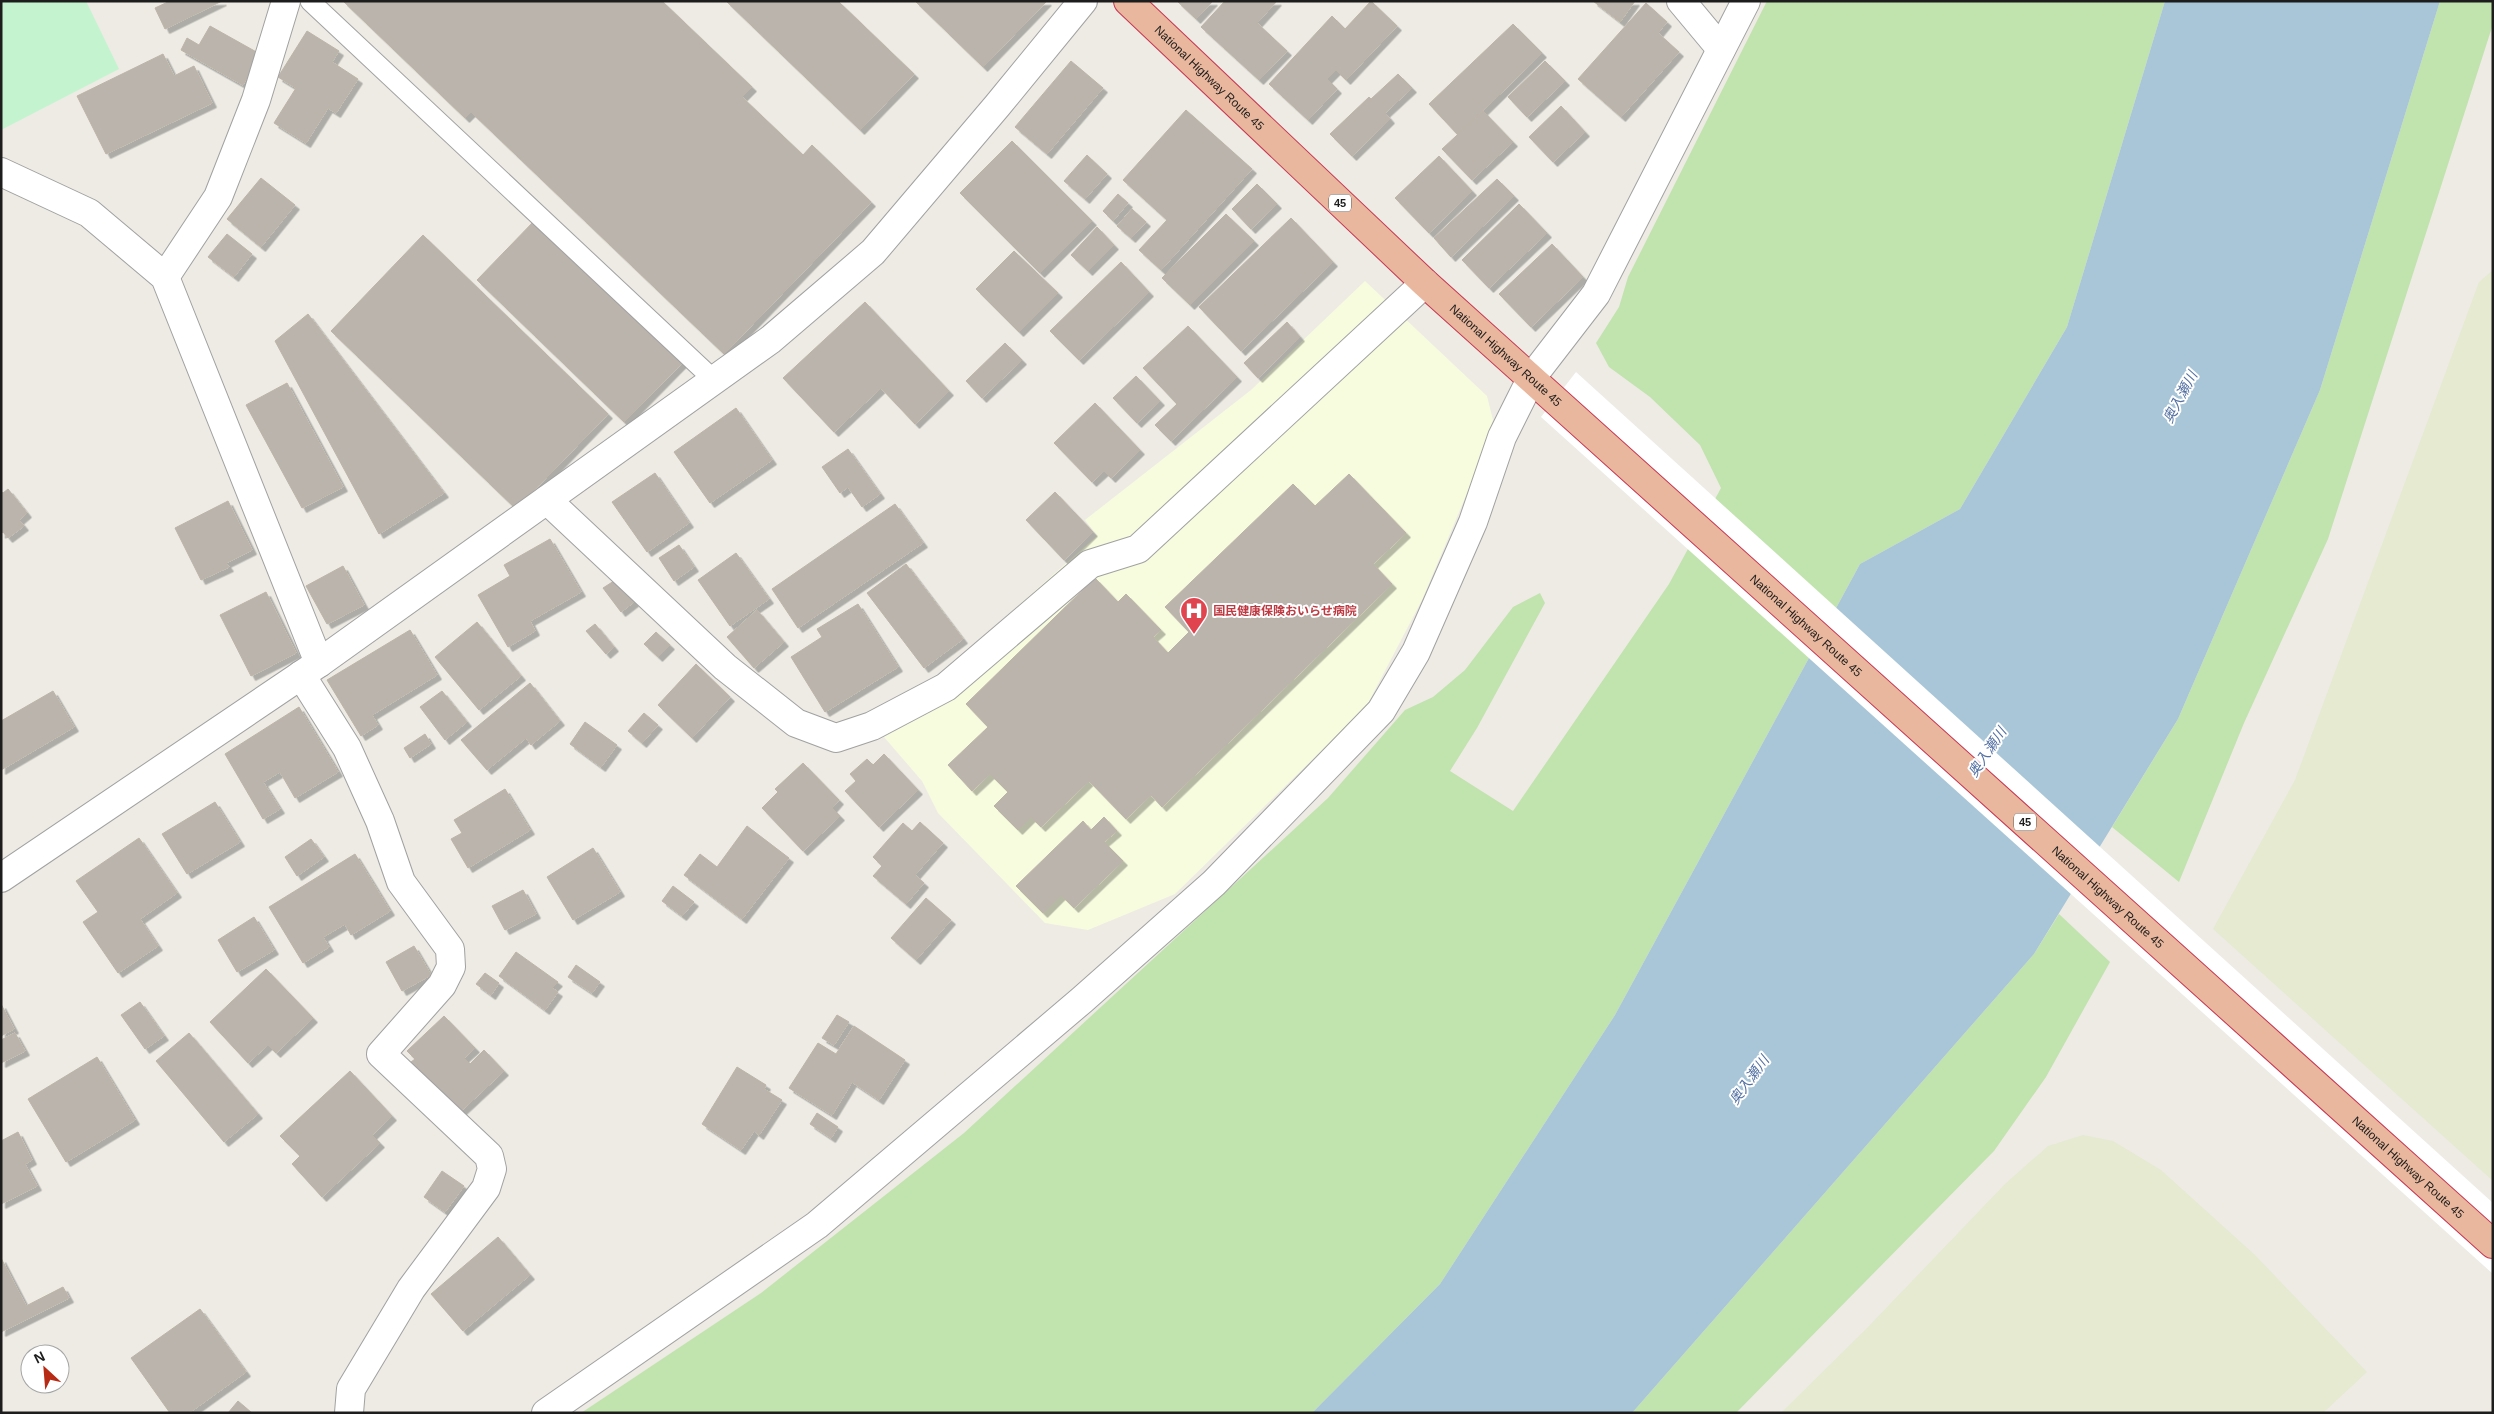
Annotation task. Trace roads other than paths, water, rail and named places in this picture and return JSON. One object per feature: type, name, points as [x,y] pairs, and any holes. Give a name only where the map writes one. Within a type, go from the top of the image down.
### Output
[{"type":"highway","name":"National Highway Route 45","points":[[1128,1],[1425,283],[1557,399],[2493,1244]]},
{"type":"street","points":[[165,277],[218,197],[256,100],[286,1]]},
{"type":"street","points":[[1,878],[310,669],[770,340],[872,252],[997,106],[1083,1]]},
{"type":"street","points":[[1681,1],[1721,49]]},
{"type":"street","points":[[546,1413],[817,1225],[1082,1000],[1214,883],[1381,711],[1416,652],[1473,522],[1502,437],[1532,377],[1596,294],[1746,1]]},
{"type":"street","points":[[1,172],[88,213],[165,277],[310,669],[380,821],[401,882],[450,949],[451,967],[442,985],[381,1054],[489,1156],[492,1169],[486,1188],[411,1289],[351,1389],[348,1413]]},
{"type":"street","points":[[547,500],[725,667],[796,723],[836,738],[872,726],[946,688],[1090,564],[1138,549],[1425,283]]},
{"type":"lane","points":[[310,1],[714,380]]},
{"type":"water","name":"奥入瀬川","points":[[2165,1],[2440,1],[2320,390],[2178,719],[2034,954],[1632,1413],[1312,1413],[1440,1284],[1615,1015],[1860,564],[1960,509],[2067,327]]},
{"type":"place","name":"国民健康保険おいらせ病院","points":[[1194,635]]}]
